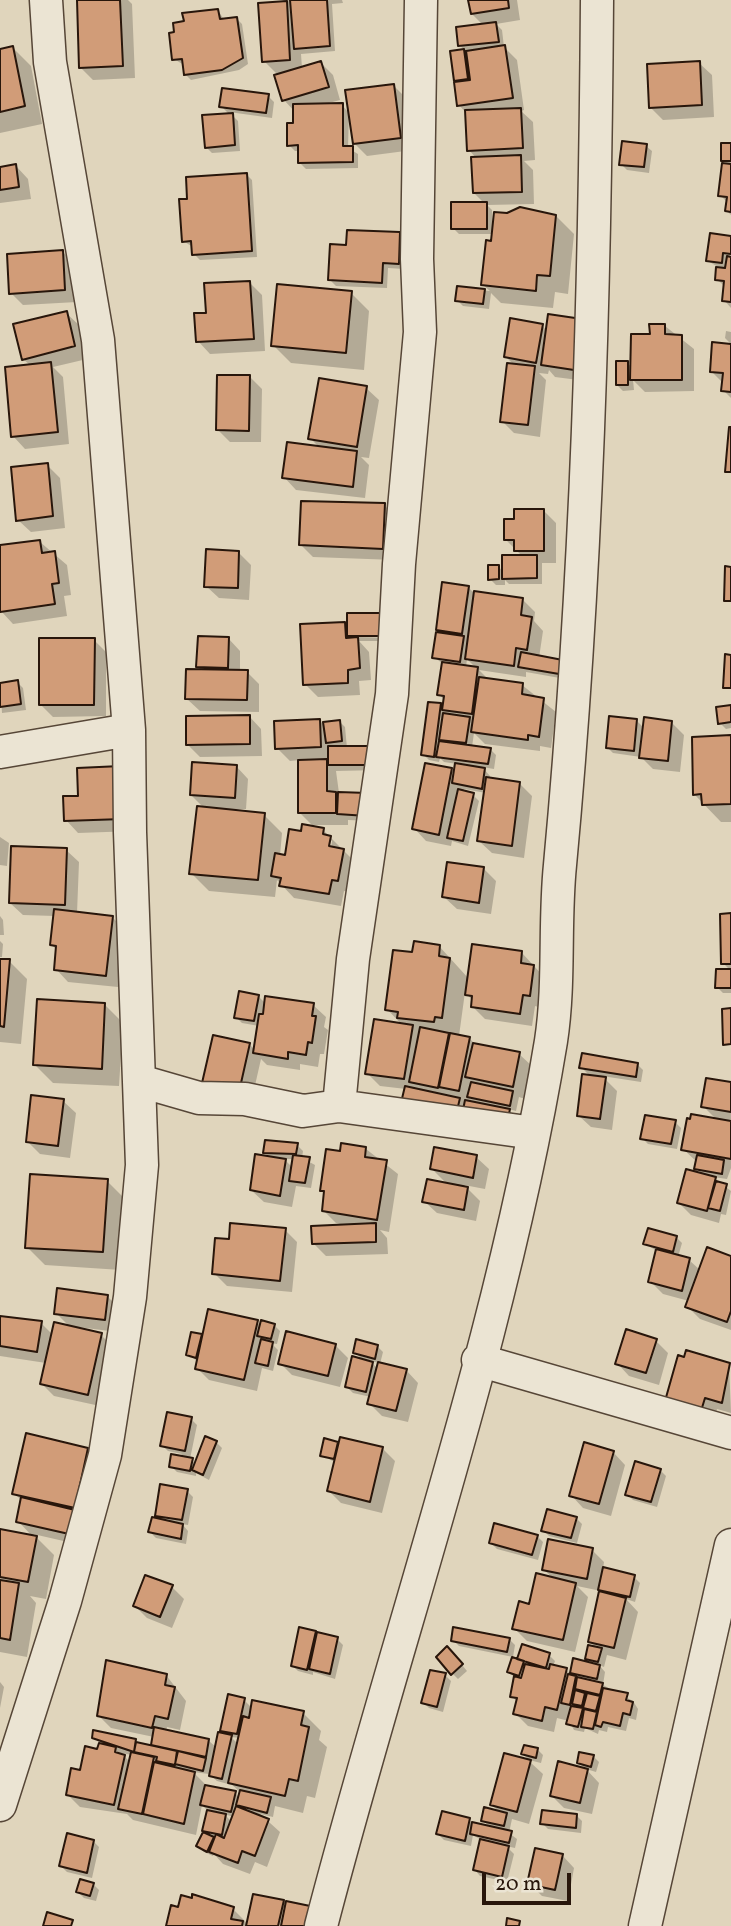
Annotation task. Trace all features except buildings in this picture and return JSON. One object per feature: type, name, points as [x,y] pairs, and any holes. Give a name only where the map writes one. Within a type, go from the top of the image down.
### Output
[{"type":"street","points":[[0,1805],[65,1601],[105,1455],[130,1297],[142,1165],[129,730],[98,340],[50,62],[46,0]]},
{"type":"street","points":[[339,1106],[353,959],[391,694],[420,332],[417,259],[421,0]]},
{"type":"street","points":[[321,1926],[362,1766],[430,1541],[514,1227],[552,1035],[558,968],[555,917],[580,635],[596,155],[597,0]]},
{"type":"street","points":[[0,752],[129,730]]},
{"type":"street","points":[[140,1081],[199,1098],[245,1099],[303,1111],[339,1106],[534,1133]]},
{"type":"street","points":[[478,1360],[731,1433]]},
{"type":"street","points":[[645,1926],[731,1545]]}]
